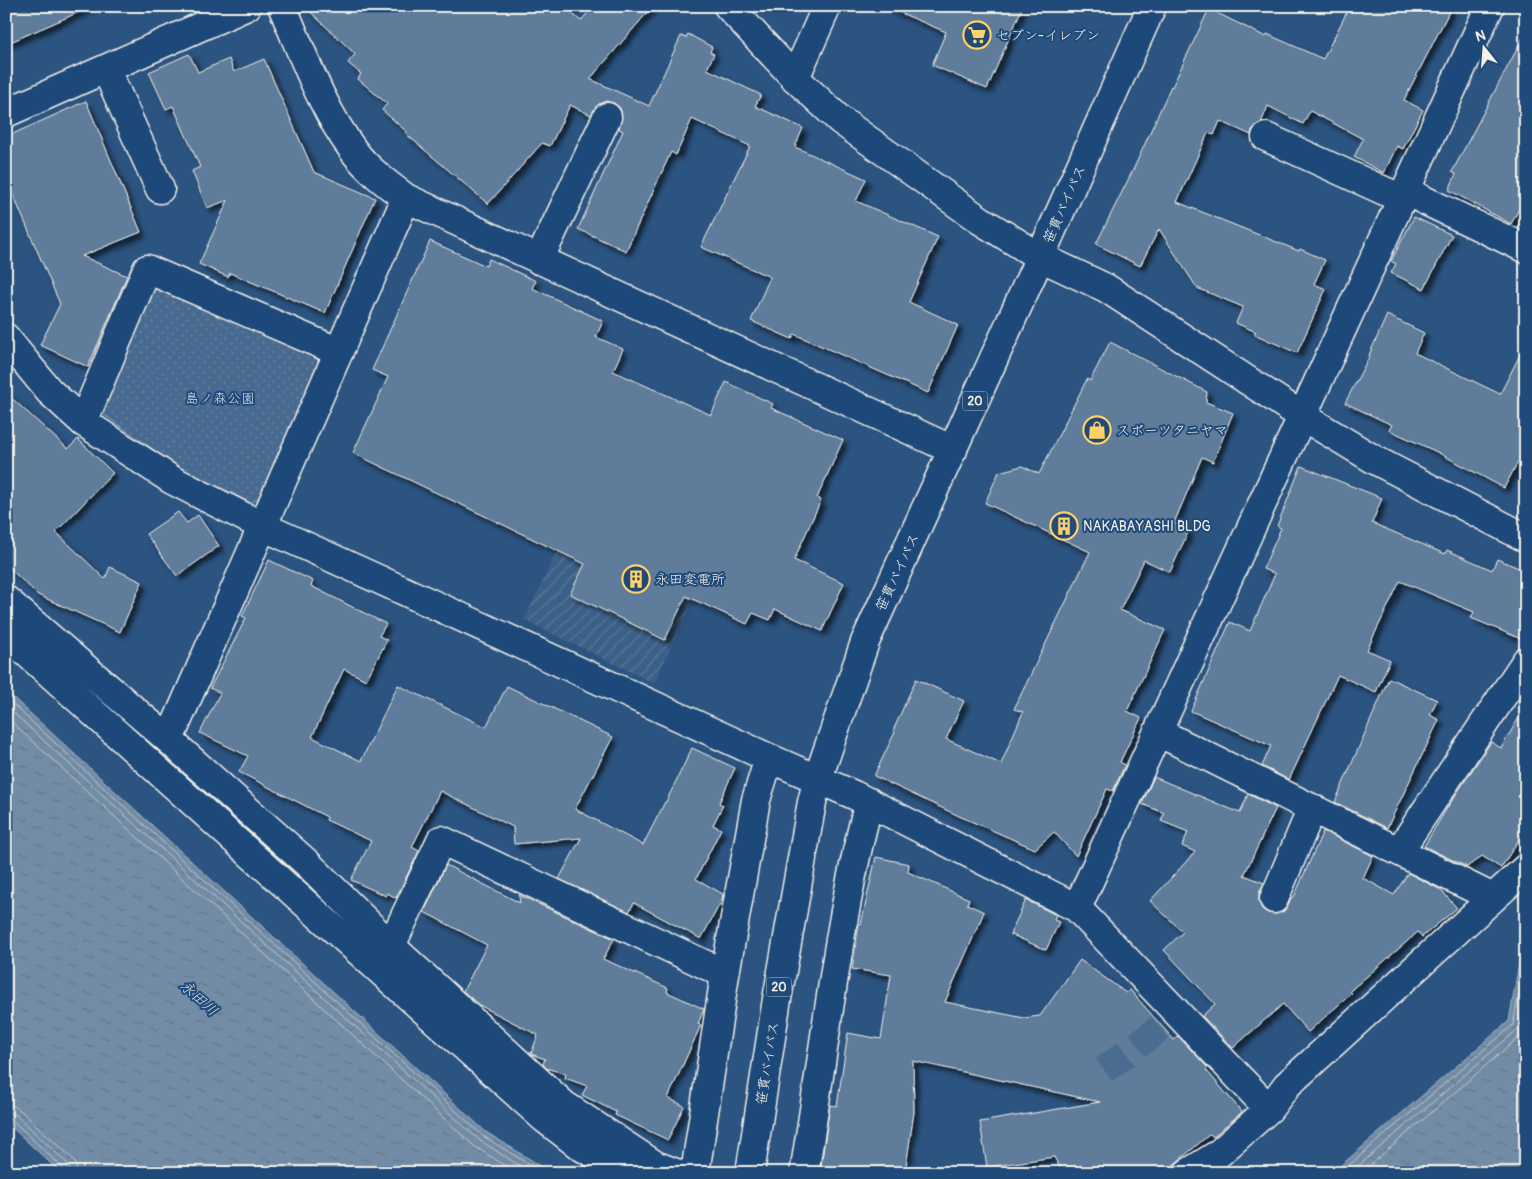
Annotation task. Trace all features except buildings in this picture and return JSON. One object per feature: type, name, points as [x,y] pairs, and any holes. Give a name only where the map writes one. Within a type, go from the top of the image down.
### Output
[{"type":"street","points":[[6,113],[247,6]]},
{"type":"street","points":[[282,6],[320,92],[335,122],[353,150],[377,176],[406,198],[953,450]]},
{"type":"street","points":[[728,6],[795,78],[840,120],[980,220],[1040,257],[1106,288],[1302,416],[1375,460],[1526,538]]},
{"type":"street","points":[[795,78],[828,6]]},
{"type":"street","name":"笹貫バイパス","points":[[750,1173],[776,1004],[812,802],[818,778],[865,642],[1152,6]]},
{"type":"street","points":[[1077,908],[1490,6]]},
{"type":"street","points":[[106,69],[160,189]]},
{"type":"street","points":[[539,260],[607,117]]},
{"type":"street","points":[[1266,138],[1404,195],[1526,249]]},
{"type":"street","points":[[169,740],[406,198]]},
{"type":"street","points":[[83,422],[147,269],[339,352]]},
{"type":"street","points":[[6,338],[49,391],[83,422],[172,480],[262,526],[769,758],[870,802],[1077,908],[1269,1109]]},
{"type":"street","points":[[6,600],[169,740],[308,864],[391,946],[564,1105],[655,1165],[676,1173]]},
{"type":"street","points":[[6,634],[545,1119],[580,1146],[630,1173]]},
{"type":"street","points":[[1399,852],[1526,661]]},
{"type":"street","points":[[1158,732],[1493,898]]},
{"type":"street","points":[[695,1173],[725,974],[756,800],[769,758]]},
{"type":"street","points":[[804,1173],[836,965],[862,829],[870,802]]},
{"type":"street","points":[[1274,899],[1312,808]]},
{"type":"street","points":[[391,946],[441,840],[725,974]]},
{"type":"street","points":[[1188,1173],[1217,1155],[1269,1109],[1287,1085],[1526,868]]},
{"type":"shaded area","points":[[589,486],[719,548],[654,683],[524,620]]},
{"type":"green space","name":"島ノ森公園","points":[[161,285],[316,355],[320,368],[265,494],[251,503],[177,466],[104,415],[104,390],[146,294]]},
{"type":"water","name":"永田川","points":[[6,691],[486,1132],[552,1173],[61,1173],[6,1122]]},
{"type":"water","points":[[1526,947],[1526,1173],[1332,1173],[1509,1021],[1521,951]]},
{"type":"tunnel","points":[[1104,1070],[1179,1014]]},
{"type":"place","name":"セブン-イレブン","points":[[977,35]]},
{"type":"place","name":"スポーツタニヤマ","points":[[1097,430]]},
{"type":"place","name":"NAKABAYASHI BLDG","points":[[1064,526]]},
{"type":"place","name":"永田変電所","points":[[636,579]]}]
